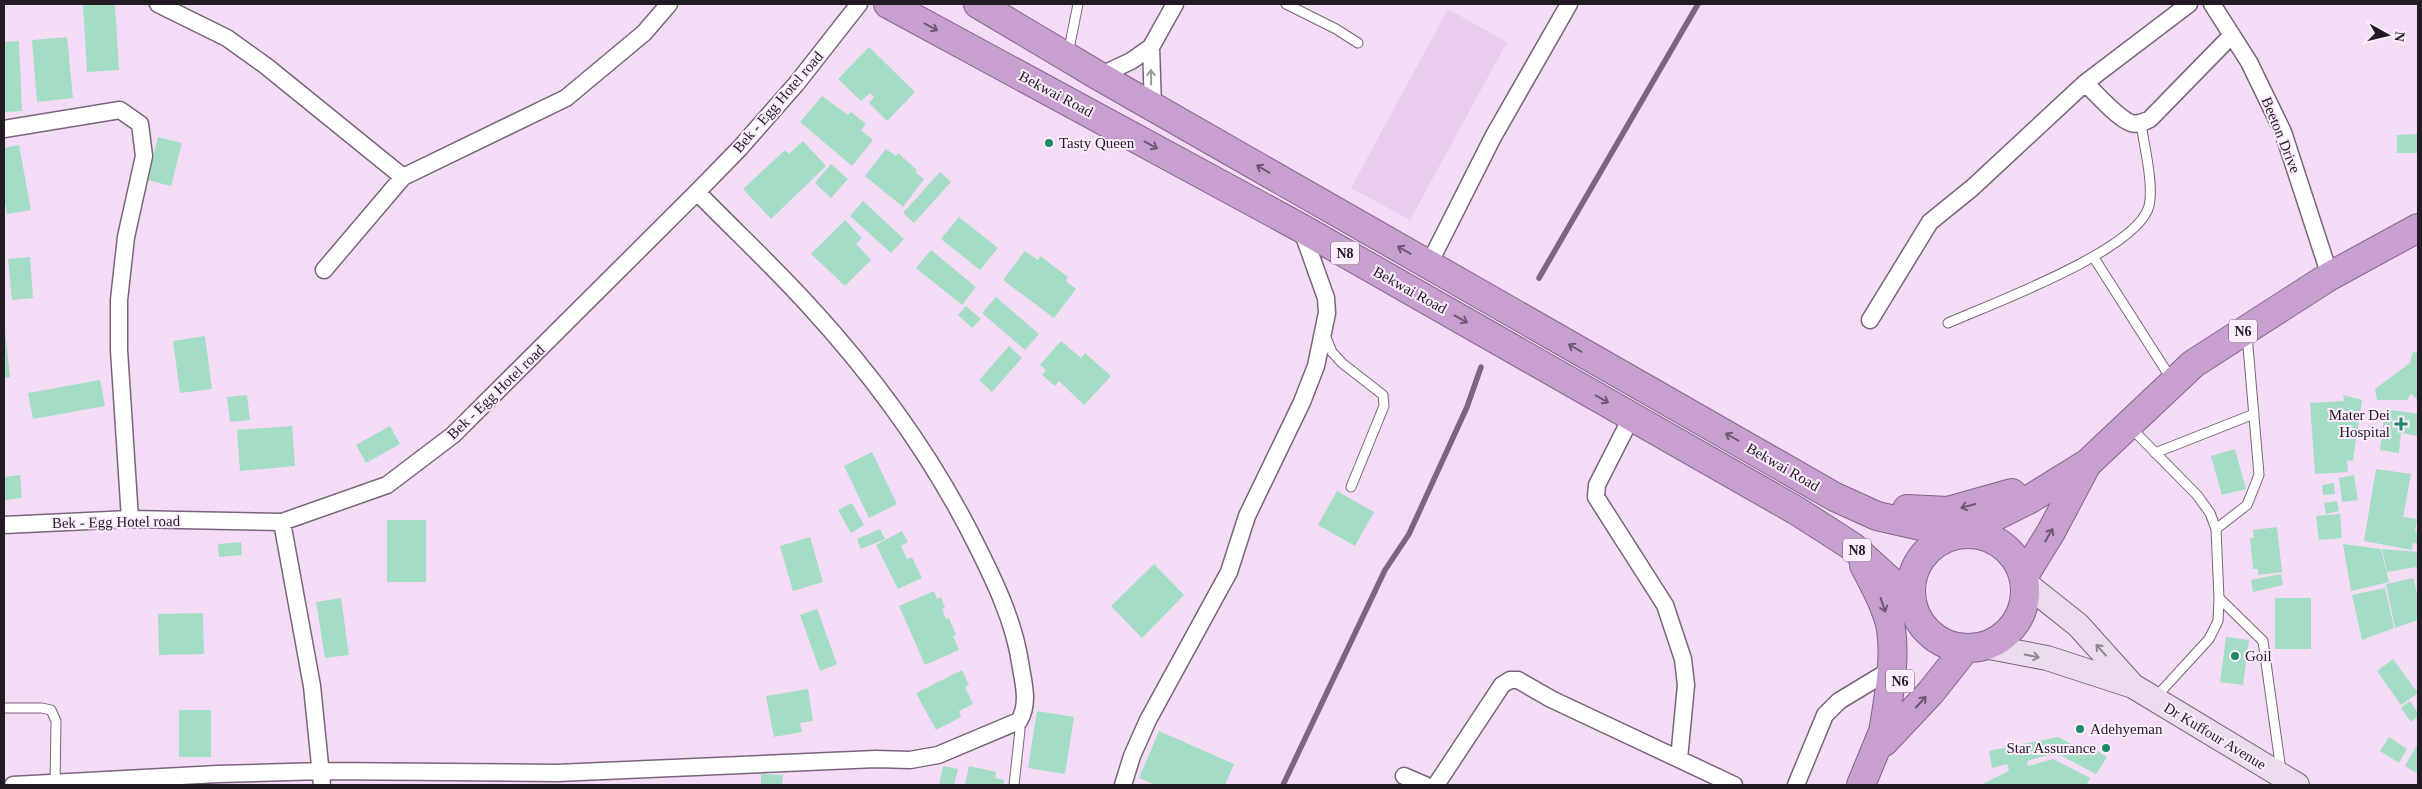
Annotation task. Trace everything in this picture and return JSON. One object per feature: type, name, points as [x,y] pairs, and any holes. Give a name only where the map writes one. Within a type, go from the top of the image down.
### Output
[{"type":"highway","name":"Bekwai Road","points":[[888,4],[1301,228],[1797,511],[1853,546]]},
{"type":"highway","name":"Bekwai Road","points":[[978,4],[1099,76],[1834,496]]},
{"type":"highway","name":"N6","points":[[1861,785],[1898,692],[1911,604],[1910,582],[1916,565],[1926,550],[1940,540],[1959,533],[2030,499],[2088,463],[2193,364],[2330,276],[2418,228]]},
{"type":"highway","name":"N6","points":[[1879,742],[1975,648],[1999,640],[2011,628],[2020,615],[2025,599],[2024,579],[2088,463]]},
{"type":"highway","points":[[1834,496],[1919,510],[1948,511],[2065,477]]},
{"type":"highway","name":"N8","points":[[1834,496],[1877,516],[1959,533]]},
{"type":"highway","points":[[1959,533],[1982,534],[2001,543],[2015,557],[2024,579]]},
{"type":"highway","points":[[1853,546],[1879,594],[1891,628],[1892,669],[1879,742]]},
{"type":"highway","name":"N8","points":[[1853,546],[1911,604]]},
{"type":"highway","points":[[1911,604],[1924,628],[1942,643],[1975,648]]},
{"type":"main road","points":[[2024,579],[2078,625],[2134,686]]},
{"type":"main road","points":[[1975,648],[2046,658],[2134,686]]},
{"type":"main road","name":"Dr Kuffour Avenue","points":[[2134,686],[2289,781]]},
{"type":"street","points":[[158,4],[227,38],[266,66],[403,177]]},
{"type":"street","points":[[324,270],[403,177],[566,98],[644,33],[669,4]]},
{"type":"street","name":"Bek - Egg Hotel road","points":[[4,525],[130,519],[282,522],[387,485],[454,435],[697,192],[739,149],[797,83],[859,4]]},
{"type":"street","points":[[1099,76],[1131,61],[1151,47],[1175,4]]},
{"type":"street","points":[[1428,264],[1493,137],[1570,4]]},
{"type":"street","points":[[1870,320],[1930,222],[1972,188],[2085,83],[2189,4]]},
{"type":"street","name":"Beeton Drive","points":[[2212,4],[2249,62],[2287,144],[2330,276]]},
{"type":"street","points":[[2085,83],[2122,118],[2132,123],[2141,123],[2150,119],[2232,35]]},
{"type":"street","points":[[1151,47],[1153,106]]},
{"type":"street","points":[[4,129],[120,110],[140,124],[144,156],[126,237],[119,300],[118,350],[130,519]]},
{"type":"street","points":[[12,785],[322,778],[557,779],[876,759],[910,760],[938,755],[1019,721],[1023,714],[1025,699],[1016,640],[991,574],[958,507],[898,414],[818,316],[697,192]]},
{"type":"street","points":[[1123,785],[1132,756],[1148,720],[1229,572],[1247,516],[1302,402],[1316,366],[1327,313],[1326,298],[1301,228]]},
{"type":"street","points":[[1632,416],[1597,485],[1596,497],[1665,605],[1683,659],[1686,685],[1679,759]]},
{"type":"street","points":[[282,522],[312,686],[322,778]]},
{"type":"street","points":[[1796,785],[1825,715],[1839,701],[1892,669]]},
{"type":"street","points":[[1436,785],[1502,685],[1510,680],[1523,682],[1551,699],[1734,785]]},
{"type":"street","points":[[1404,776],[1425,785]]},
{"type":"lane","points":[[1068,56],[1078,4]]},
{"type":"lane","points":[[1286,4],[1330,26],[1358,43]]},
{"type":"lane","points":[[1948,323],[2094,258],[2142,222],[2149,206],[2149,188],[2141,123]]},
{"type":"lane","points":[[2094,258],[2174,382]]},
{"type":"lane","points":[[2216,529],[2247,505],[2259,475],[2247,329]]},
{"type":"lane","points":[[1324,333],[1332,352],[1342,363],[1383,395],[1384,406],[1351,487]]},
{"type":"lane","points":[[2156,453],[2254,414]]},
{"type":"lane","points":[[2129,426],[2197,495],[2210,513],[2216,529],[2220,598],[2218,621],[2210,639],[2154,698]]},
{"type":"lane","points":[[2220,598],[2263,641],[2289,781]]},
{"type":"lane","points":[[4,708],[42,708],[51,710],[56,721],[55,783]]},
{"type":"lane","points":[[1014,785],[1020,730],[1019,721]]},
{"type":"shaded area","points":[[1448,9],[1507,42],[1410,220],[1351,188]]},
{"type":"building","points":[[83,4],[115,4],[119,70],[87,72]]},
{"type":"building","points":[[67,37],[73,98],[37,102],[32,40]]},
{"type":"building","points":[[19,41],[22,111],[4,112],[4,42]]},
{"type":"building","points":[[869,47],[915,92],[887,121],[869,103],[874,97],[870,93],[861,101],[838,79]]},
{"type":"building","points":[[822,96],[848,115],[851,112],[866,124],[861,130],[873,140],[852,166],[800,122]]},
{"type":"building","points":[[2417,134],[2418,153],[2397,153],[2397,135]]},
{"type":"building","points":[[158,137],[182,143],[171,186],[147,180]]},
{"type":"building","points":[[803,141],[826,166],[771,219],[743,189],[785,150],[789,154]]},
{"type":"building","points":[[19,145],[31,210],[7,214],[4,197],[4,148]]},
{"type":"building","points":[[886,149],[896,156],[898,153],[924,179],[903,207],[865,176]]},
{"type":"building","points":[[831,164],[848,179],[831,198],[815,183]]},
{"type":"building","points":[[940,172],[951,182],[914,223],[903,213]]},
{"type":"building","points":[[863,201],[904,239],[891,253],[850,216]]},
{"type":"building","points":[[959,217],[998,248],[980,270],[941,239]]},
{"type":"building","points":[[845,220],[862,238],[856,244],[871,260],[845,286],[811,254]]},
{"type":"building","points":[[931,250],[976,287],[962,305],[916,268]]},
{"type":"building","points":[[1025,251],[1038,260],[1040,256],[1068,277],[1066,281],[1076,289],[1054,318],[1003,280]]},
{"type":"building","points":[[30,257],[33,298],[12,300],[8,259]]},
{"type":"building","points":[[996,297],[1039,334],[1025,350],[982,313]]},
{"type":"building","points":[[966,306],[981,319],[972,328],[958,315]]},
{"type":"building","points":[[4,321],[10,377],[4,378]]},
{"type":"building","points":[[205,336],[212,389],[180,393],[173,341]]},
{"type":"building","points":[[1061,341],[1081,358],[1085,353],[1111,376],[1084,405],[1059,381],[1055,386],[1042,375],[1046,370],[1040,365]]},
{"type":"building","points":[[1009,346],[1022,358],[992,392],[979,380]]},
{"type":"building","points":[[2413,352],[2418,353],[2418,400],[2411,394],[2407,400],[2377,400],[2375,389],[2410,363]]},
{"type":"building","points":[[100,380],[105,406],[33,419],[28,393]]},
{"type":"building","points":[[247,395],[250,420],[230,422],[227,397]]},
{"type":"building","points":[[2343,395],[2362,400],[2353,461],[2347,460],[2348,472],[2315,474],[2310,403],[2344,401]]},
{"type":"building","name":"Mater Dei Hospital","points":[[2385,409],[2418,414],[2418,436],[2401,433],[2399,453],[2380,450]]},
{"type":"building","points":[[292,426],[295,466],[240,471],[237,430]]},
{"type":"building","points":[[390,426],[400,444],[366,463],[356,445]]},
{"type":"building","points":[[2235,449],[2246,489],[2222,495],[2211,456]]},
{"type":"building","points":[[872,452],[897,504],[869,518],[844,466]]},
{"type":"building","points":[[2376,469],[2411,474],[2403,517],[2417,519],[2415,532],[2418,532],[2418,544],[2413,543],[2412,550],[2364,541]]},
{"type":"building","points":[[20,475],[22,498],[4,500],[4,477]]},
{"type":"building","points":[[2354,475],[2358,500],[2342,502],[2339,478]]},
{"type":"building","points":[[2334,483],[2335,494],[2323,495],[2322,485]]},
{"type":"building","points":[[1337,491],[1374,512],[1355,546],[1318,525]]},
{"type":"building","points":[[2337,501],[2339,511],[2326,514],[2324,503]]},
{"type":"building","points":[[852,503],[864,525],[851,533],[838,510]]},
{"type":"building","points":[[2340,514],[2342,538],[2319,540],[2316,516]]},
{"type":"building","points":[[387,520],[426,520],[426,582],[387,582]]},
{"type":"building","points":[[2277,527],[2282,572],[2258,575],[2258,569],[2253,569],[2250,538],[2254,538],[2253,530]]},
{"type":"building","points":[[880,529],[885,539],[861,549],[857,539]]},
{"type":"building","points":[[902,531],[908,542],[901,546],[907,559],[912,557],[922,578],[898,589],[876,545]]},
{"type":"building","points":[[810,537],[823,582],[793,591],[780,546]]},
{"type":"building","points":[[241,542],[242,555],[219,557],[218,544]]},
{"type":"building","points":[[2343,544],[2381,549],[2389,582],[2351,591]]},
{"type":"building","points":[[2382,549],[2418,552],[2417,567],[2387,572]]},
{"type":"building","points":[[1154,564],[1184,595],[1142,638],[1111,606]]},
{"type":"building","points":[[2281,574],[2283,585],[2253,592],[2251,580]]},
{"type":"building","points":[[2414,578],[2418,601],[2418,620],[2395,628],[2386,584]]},
{"type":"building","points":[[2385,588],[2394,628],[2362,640],[2352,595]]},
{"type":"building","points":[[934,591],[937,599],[941,597],[945,608],[942,609],[946,619],[949,618],[956,635],[953,636],[959,650],[925,665],[899,606]]},
{"type":"building","points":[[341,598],[349,655],[325,658],[316,602]]},
{"type":"building","points":[[2275,598],[2311,598],[2311,649],[2275,649]]},
{"type":"building","points":[[817,609],[837,664],[820,671],[800,615]]},
{"type":"building","points":[[203,613],[204,654],[159,655],[158,614]]},
{"type":"building","points":[[2226,637],[2249,640],[2243,685],[2220,682]]},
{"type":"building","points":[[2393,659],[2418,693],[2401,705],[2377,671]]},
{"type":"building","points":[[962,670],[969,685],[965,687],[973,704],[959,711],[961,717],[936,730],[916,693]]},
{"type":"building","points":[[808,689],[813,721],[800,723],[802,732],[774,737],[766,696]]},
{"type":"building","points":[[2410,701],[2418,713],[2418,716],[2411,722],[2401,708]]},
{"type":"building","points":[[179,710],[211,710],[211,757],[179,757]]},
{"type":"building","points":[[1037,711],[1074,717],[1065,774],[1028,768]]},
{"type":"building","points":[[1159,731],[1234,764],[1225,785],[1156,785],[1139,778]]},
{"type":"building","points":[[2058,737],[2094,756],[2097,751],[2107,757],[2096,774],[2056,753],[2027,761],[2028,766],[2053,759],[2090,778],[2087,785],[1980,785],[2009,771],[2007,764],[1992,768],[1989,751]]},
{"type":"building","points":[[2389,737],[2407,749],[2399,763],[2380,751]]},
{"type":"building","points":[[2418,746],[2418,774],[2405,766]]},
{"type":"building","points":[[943,766],[958,769],[954,785],[939,785]]},
{"type":"building","points":[[969,766],[996,772],[995,778],[1004,780],[1003,785],[965,785]]},
{"type":"building","points":[[761,774],[783,775],[782,785],[761,785]]},
{"type":"waterway","points":[[1539,278],[1698,4]]},
{"type":"waterway","points":[[1283,785],[1385,570],[1409,534],[1467,407],[1481,367]]},
{"type":"place","name":"Tasty Queen","points":[[1049,143]]},
{"type":"place","name":"Mater Dei Hospital","points":[[2401,424]]},
{"type":"place","name":"Goil","points":[[2235,656]]},
{"type":"place","name":"Adehyeman","points":[[2080,729]]},
{"type":"place","name":"Star Assurance","points":[[2106,748]]}]
